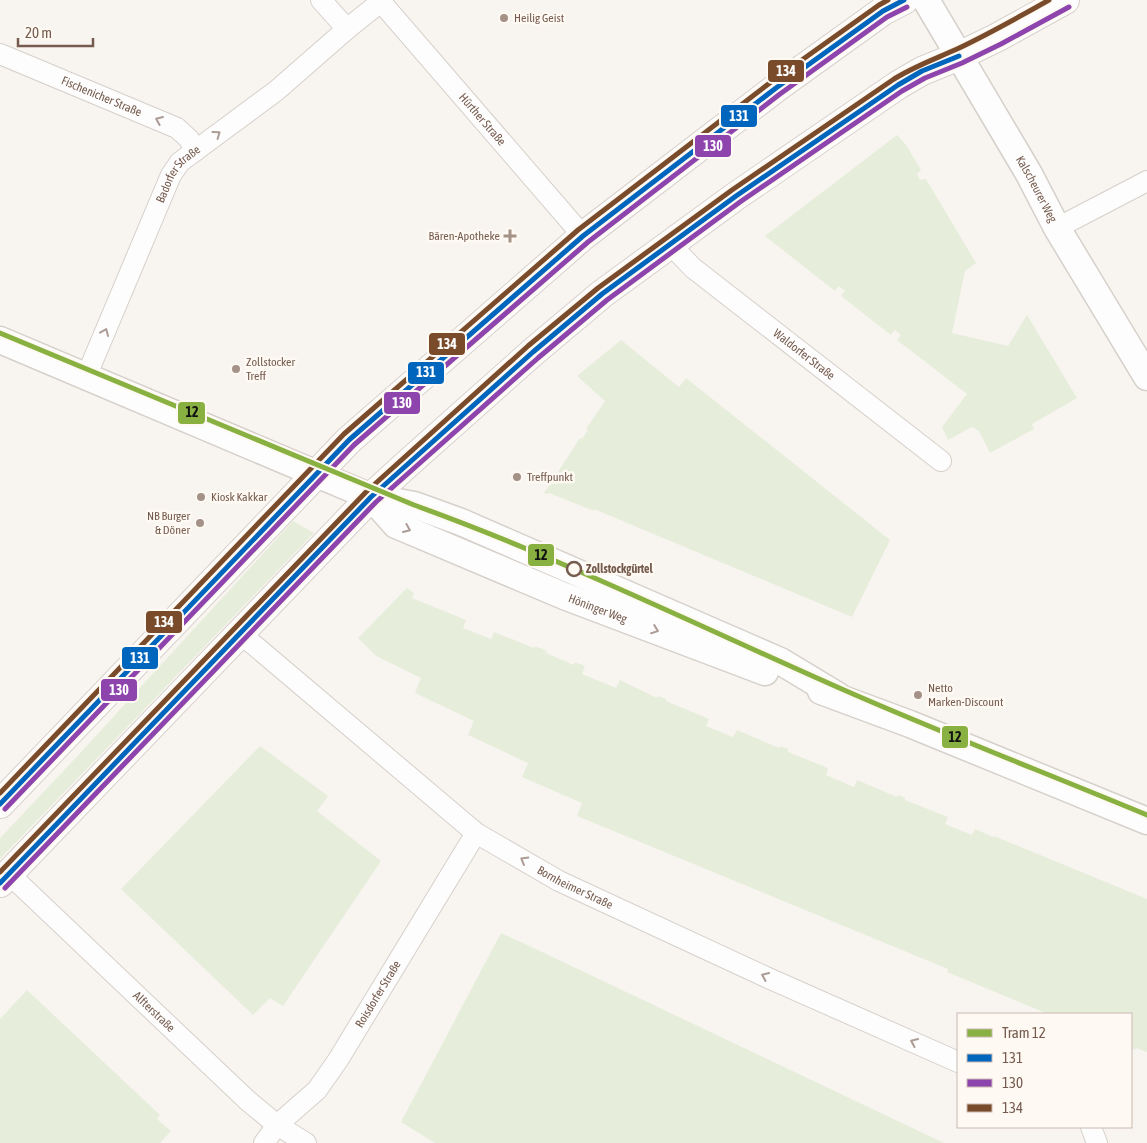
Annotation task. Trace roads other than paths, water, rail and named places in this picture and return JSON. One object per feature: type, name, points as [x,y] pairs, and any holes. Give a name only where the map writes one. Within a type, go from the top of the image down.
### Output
[{"type":"main road","points":[[0,804],[349,440],[583,236],[776,88],[883,11],[904,0]]},
{"type":"main road","points":[[4,879],[371,498],[541,345],[602,294],[736,196],[898,85],[922,71],[959,56],[1065,0]]},
{"type":"street","points":[[321,0],[347,29]]},
{"type":"street","name":"Kalscheurer Weg","points":[[926,0],[1029,174],[1057,228],[1147,377]]},
{"type":"street","name":"Badorfer Straße","points":[[86,377],[171,175],[180,162],[276,91],[382,1]]},
{"type":"street","name":"Hürther Straße","points":[[382,1],[583,236]]},
{"type":"street","name":"Fischenicher Straße","points":[[0,54],[177,128],[189,139],[195,150]]},
{"type":"street","points":[[1057,228],[1147,181]]},
{"type":"street","name":"Waldorfer Straße","points":[[670,244],[693,268],[941,461]]},
{"type":"street","name":"Höninger Weg","points":[[0,340],[371,498],[396,525],[564,596],[775,676],[838,696],[1147,821]]},
{"type":"street","name":"Bornheimer Straße","points":[[241,634],[476,833],[559,881],[766,977],[957,1062]]},
{"type":"street","name":"Roisdorfer Straße","points":[[264,1143],[278,1125],[317,1090],[338,1060],[476,833]]},
{"type":"street","name":"Alfterstraße","points":[[4,879],[247,1100],[278,1125],[306,1143]]},
{"type":"street","points":[[1091,1128],[1097,1143]]},
{"type":"tram line","name":"12","points":[[0,333],[414,505],[523,547],[882,706],[1147,815]]},
{"type":"place","name":"Heilig Geist","points":[[504,18]]},
{"type":"place","name":"Bären-Apotheke","points":[[510,236]]},
{"type":"place","name":"Zollstocker Treff","points":[[236,369]]},
{"type":"place","name":"Treffpunkt","points":[[517,477]]},
{"type":"place","name":"Kiosk Kakkar","points":[[201,497]]},
{"type":"place","name":"NB Burger & Döner","points":[[200,523]]},
{"type":"place","name":"Zollstockgürtel","points":[[574,569]]},
{"type":"place","name":"Netto Marken-Discount","points":[[918,695]]}]
